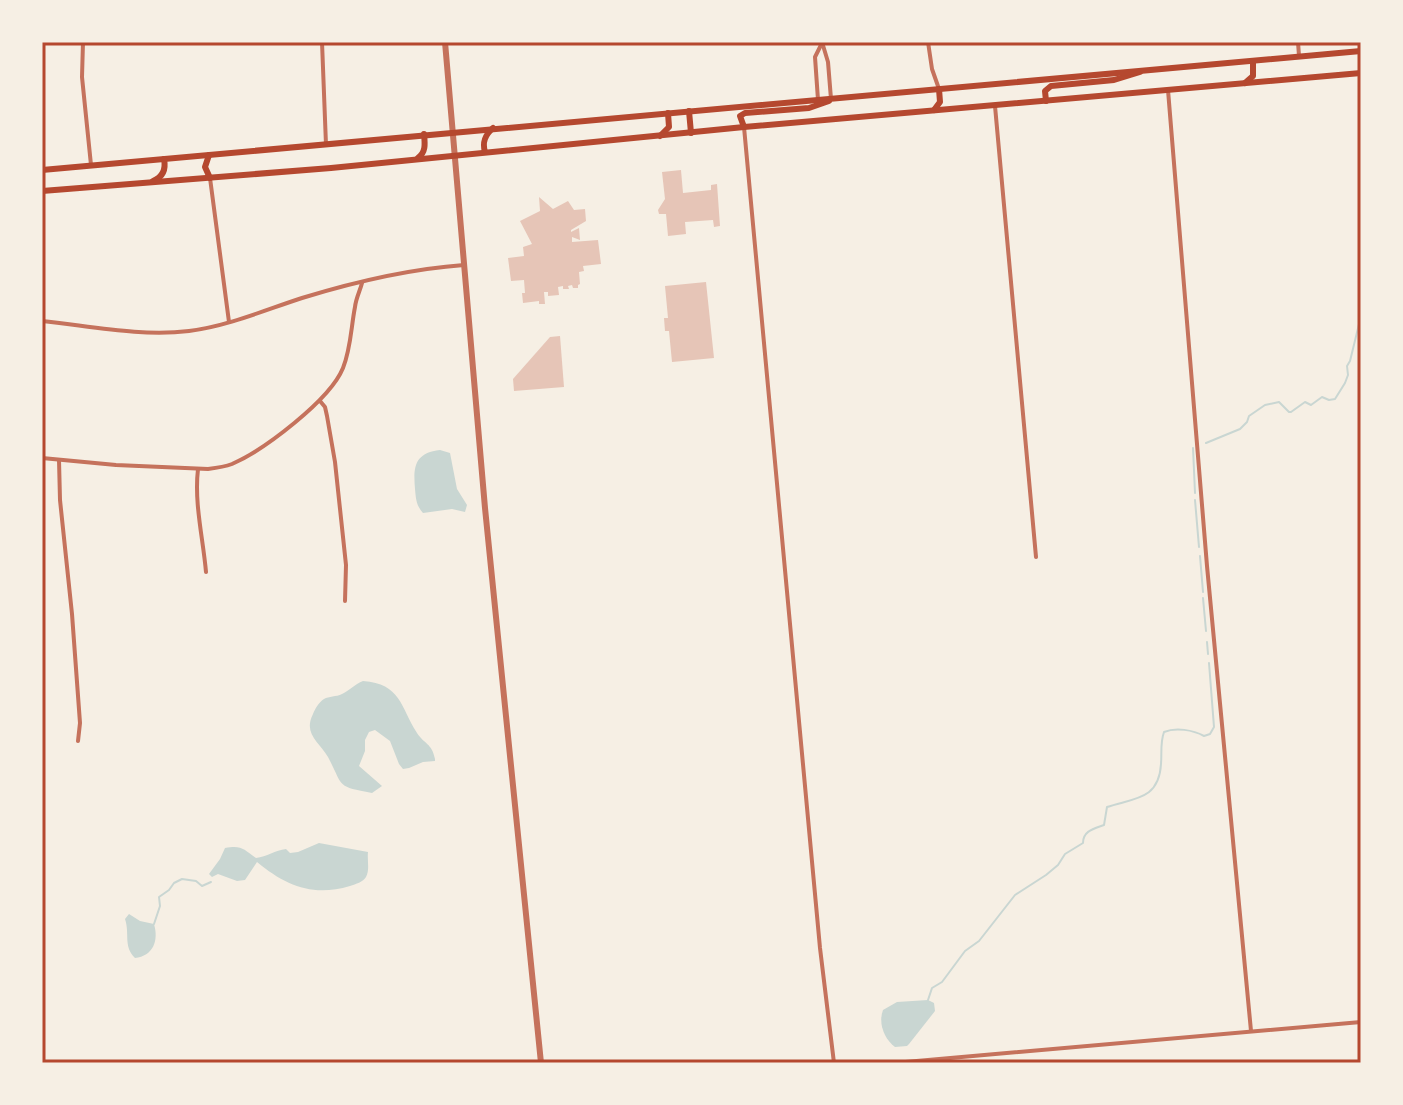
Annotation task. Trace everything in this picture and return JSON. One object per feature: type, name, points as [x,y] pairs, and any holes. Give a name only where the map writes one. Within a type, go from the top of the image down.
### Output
[{"type":"main road","points":[[42,170],[1361,51]]},
{"type":"main road","points":[[1241,84],[1253,76],[1253,61]]},
{"type":"main road","points":[[1046,101],[1045,91],[1051,86],[1114,80],[1143,71]]},
{"type":"main road","points":[[42,191],[454,157],[744,127],[1361,73]]},
{"type":"main road","points":[[930,112],[940,102],[939,89]]},
{"type":"main road","points":[[744,127],[740,120],[742,114],[809,108],[840,98]]},
{"type":"main road","points":[[689,111],[691,133]]},
{"type":"main road","points":[[660,136],[669,127],[668,113]]},
{"type":"main road","points":[[485,152],[484,140],[493,128]]},
{"type":"main road","points":[[415,160],[423,154],[424,134]]},
{"type":"main road","points":[[209,155],[205,167],[210,178]]},
{"type":"main road","points":[[150,182],[161,176],[164,159]]},
{"type":"street","points":[[83,42],[82,77],[91,165]]},
{"type":"street","points":[[322,42],[326,145]]},
{"type":"street","points":[[445,42],[485,508],[541,1063]]},
{"type":"street","points":[[822,42],[828,62],[831,99]]},
{"type":"street","points":[[818,100],[815,57],[822,42]]},
{"type":"street","points":[[928,42],[939,89]]},
{"type":"street","points":[[1298,42],[1299,57]]},
{"type":"street","points":[[1168,90],[1251,1031]]},
{"type":"street","points":[[995,106],[1036,557]]},
{"type":"street","points":[[744,127],[826,1010],[834,1063]]},
{"type":"street","points":[[210,178],[229,322]]},
{"type":"street","points":[[42,321],[163,332],[187,331],[229,322],[305,297],[362,283],[414,271],[464,265]]},
{"type":"street","points":[[42,458],[198,469],[221,467],[246,457],[299,419],[329,391],[343,368],[362,283]]},
{"type":"street","points":[[320,401],[325,407],[335,462],[346,565],[345,601]]},
{"type":"street","points":[[59,460],[80,723],[78,741]]},
{"type":"street","points":[[198,469],[196,482],[206,572]]},
{"type":"street","points":[[894,1063],[1361,1022]]},
{"type":"shaded area","points":[[440,450],[450,453],[457,489],[467,505],[465,512],[452,509],[423,513],[418,505],[414,481],[417,462],[425,454]]},
{"type":"shaded area","points":[[363,681],[385,687],[398,698],[435,759],[403,769],[390,741],[375,730],[369,732],[359,766],[382,786],[372,793],[342,784],[310,727],[314,712],[322,700],[342,694]]},
{"type":"shaded area","points":[[319,843],[368,852],[365,879],[337,889],[312,890],[289,883],[257,862],[245,880],[237,881],[218,874],[212,877],[209,874],[225,848],[239,847],[256,858],[286,849],[290,853],[298,852]]},
{"type":"shaded area","points":[[129,914],[140,921],[154,924],[155,942],[150,951],[141,957],[135,958],[128,944],[125,919]]},
{"type":"shaded area","points":[[928,1000],[934,1003],[935,1011],[907,1046],[895,1047],[883,1030],[883,1010],[897,1002]]},
{"type":"building","points":[[681,170],[683,193],[711,190],[711,185],[717,184],[720,226],[714,227],[713,220],[685,222],[686,234],[668,236],[666,214],[659,214],[658,210],[665,199],[662,172]]},
{"type":"building","points":[[539,197],[553,209],[568,201],[574,210],[585,209],[586,221],[571,230],[579,228],[580,240],[572,237],[572,242],[598,240],[601,264],[583,266],[584,271],[579,272],[578,288],[572,285],[568,286],[569,289],[558,287],[559,295],[548,296],[548,292],[544,292],[545,304],[539,304],[539,301],[523,303],[524,280],[511,281],[508,258],[524,256],[523,247],[532,244],[520,221],[540,211]]},
{"type":"building","points":[[706,282],[714,358],[672,362],[669,331],[665,331],[664,318],[668,318],[665,286]]},
{"type":"building","points":[[560,336],[564,387],[514,391],[513,379],[550,337]]},
{"type":"waterway","points":[[1206,443],[1240,429],[1249,416],[1265,405],[1279,402],[1291,412],[1305,402],[1311,405],[1322,397],[1335,399],[1348,375],[1347,366],[1361,316]]},
{"type":"waterway","points":[[1193,448],[1195,493]]},
{"type":"waterway","points":[[1195,500],[1199,547]]},
{"type":"waterway","points":[[1200,556],[1203,592]]},
{"type":"waterway","points":[[1203,598],[1206,631]]},
{"type":"waterway","points":[[1207,642],[1208,654]]},
{"type":"waterway","points":[[928,1000],[932,988],[942,982],[965,951],[979,941],[1015,895],[1058,865],[1065,854],[1083,843],[1089,831],[1104,825],[1107,807],[1143,796],[1156,785],[1164,732],[1179,729],[1204,736],[1210,734],[1214,727],[1209,663]]},
{"type":"waterway","points":[[154,924],[160,906],[159,897],[174,883],[182,879],[196,881],[202,886],[211,882]]}]
